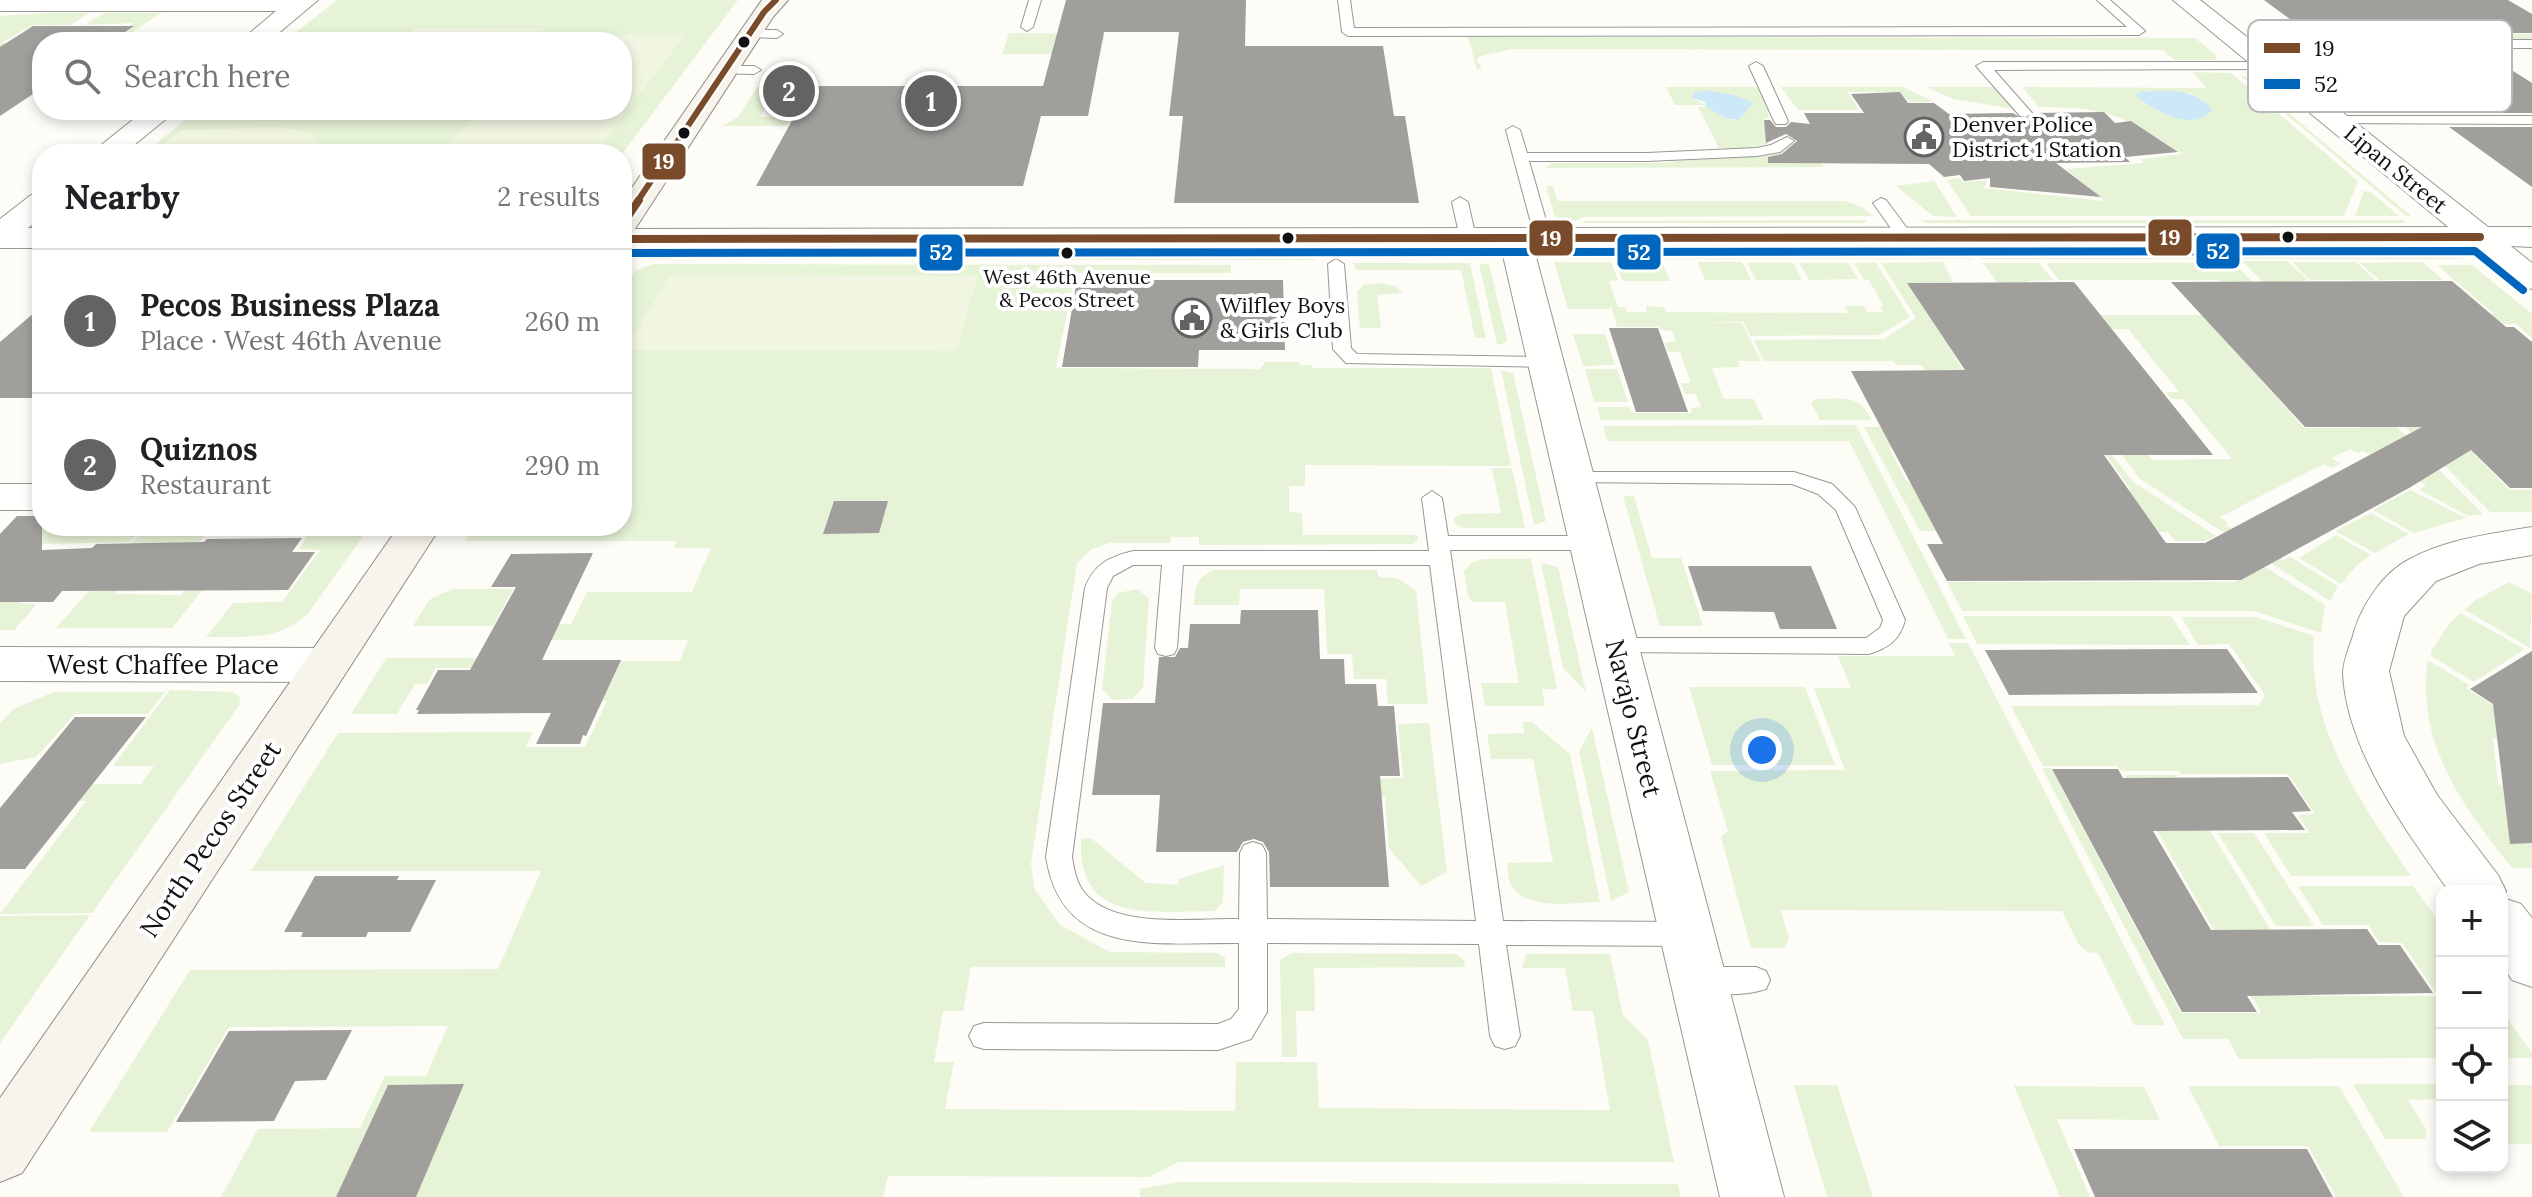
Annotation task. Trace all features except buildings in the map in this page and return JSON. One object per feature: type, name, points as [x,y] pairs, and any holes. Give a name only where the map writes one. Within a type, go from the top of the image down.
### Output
[{"type":"main road","points":[[632,210],[725,70],[766,16]]},
{"type":"main road","name":"North Pecos Street","points":[[0,1151],[413,536]]},
{"type":"street","name":"Lipan Street","points":[[2185,0],[2248,51]]},
{"type":"street","points":[[0,4],[304,2]]},
{"type":"street","points":[[265,32],[304,2]]},
{"type":"street","name":"Lipan Street","points":[[2324,112],[2532,279]]},
{"type":"street","points":[[118,144],[150,120]]},
{"type":"street","points":[[0,236],[32,210]]},
{"type":"street","points":[[0,236],[32,238]]},
{"type":"street","points":[[632,239],[2532,237]]},
{"type":"street","name":"Navajo Street","points":[[1529,238],[1546,362],[1752,1197]]},
{"type":"street","points":[[0,497],[32,497]]},
{"type":"street","points":[[2475,885],[2419,810],[2380,736],[2366,671],[2383,610],[2421,571],[2471,551],[2532,541]]},
{"type":"street","name":"West Chaffee Place","points":[[8,673],[327,665]]},
{"type":"street","points":[[2508,929],[2532,962]]},
{"type":"lane","points":[[1027,27],[1035,0]]},
{"type":"lane","points":[[1344,0],[1348,32],[2139,31],[2103,0]]},
{"type":"lane","points":[[2240,44],[2248,44]]},
{"type":"lane","points":[[1756,66],[1781,121]]},
{"type":"lane","points":[[2025,113],[1983,66],[2248,66]]},
{"type":"lane","points":[[725,70],[754,70]]},
{"type":"lane","points":[[2334,120],[2532,120]]},
{"type":"lane","points":[[1513,130],[1520,157],[1529,238]]},
{"type":"lane","points":[[1520,157],[1647,157],[1757,152],[1775,149],[1787,141]]},
{"type":"lane","points":[[1460,202],[1468,238]]},
{"type":"lane","points":[[1881,203],[1906,238]]},
{"type":"lane","points":[[1336,271],[1342,349],[1347,356],[1367,361],[1546,362]]},
{"type":"lane","points":[[1575,478],[1794,478],[1818,485],[1837,497],[1845,507],[1894,620],[1892,632],[1869,646],[1616,646]]},
{"type":"lane","points":[[1432,498],[1505,1036]]},
{"type":"lane","points":[[1591,543],[1439,551],[1133,558],[1107,568],[1100,576],[1061,841],[1061,877],[1070,897],[1086,913],[1108,925],[1138,930],[1687,934]]},
{"type":"lane","points":[[1166,648],[1173,558]]},
{"type":"lane","points":[[984,1036],[1230,1035],[1241,1030],[1253,1012],[1253,853]]},
{"type":"lane","points":[[1699,980],[1756,980]]},
{"type":"green space","points":[[337,0],[738,0],[630,144],[156,144],[186,120],[632,120],[632,32],[297,32]]},
{"type":"green space","points":[[89,13],[71,25],[33,25],[1,43],[32,45],[0,78],[0,16]]},
{"type":"green space","points":[[104,13],[161,13],[132,32],[121,32],[133,23],[85,25]]},
{"type":"green space","points":[[414,28],[545,29],[542,32],[409,32]]},
{"type":"green space","points":[[1009,33],[1105,34],[1100,54],[1002,54]]},
{"type":"green space","points":[[2512,34],[2532,34],[2532,39],[2512,39]]},
{"type":"green space","points":[[632,35],[685,35],[632,104]]},
{"type":"green space","points":[[1468,37],[2195,38],[2217,56],[2215,60],[2174,60],[2163,50],[1513,49],[1480,56],[1476,60],[1482,67],[1477,70]]},
{"type":"green space","points":[[2192,72],[2231,73],[2248,87],[2248,112],[2277,112],[2358,181],[2344,216],[1971,216],[1947,180],[1988,180],[1984,188],[2105,201],[2066,169],[2144,163],[2141,159],[2182,154],[2115,116],[2083,109],[2039,107],[2022,87],[2207,88]],"holes":[[[2190,93],[2203,100],[2210,113],[2201,117],[2174,117],[2140,100]]]},
{"type":"green space","points":[[757,87],[778,87],[760,117],[791,117],[786,126],[722,126],[738,117]]},
{"type":"green space","points":[[1666,87],[1757,87],[1767,104],[1769,117],[1763,120],[1768,144],[1751,148],[1719,148],[1698,107],[1706,107],[1735,121],[1753,105],[1693,93],[1692,98],[1706,105],[1675,105]]},
{"type":"green space","points":[[1781,87],[1904,87],[1934,102],[1909,102],[1900,92],[1848,92],[1859,110],[1798,110]]},
{"type":"green space","points":[[1926,87],[1993,87],[2013,109],[1953,99]]},
{"type":"green space","points":[[2284,112],[2288,112],[2411,216],[2406,216]]},
{"type":"green space","points":[[470,120],[620,120],[602,144],[448,144]]},
{"type":"green space","points":[[293,129],[314,136],[320,144],[164,144],[181,130]]},
{"type":"green space","points":[[1793,143],[1810,145],[1824,167],[1545,168],[1552,163],[1665,163],[1701,157],[1759,157],[1771,155]]},
{"type":"green space","points":[[1934,181],[1957,217],[1933,216],[1896,186]]},
{"type":"green space","points":[[1546,186],[1553,186],[1558,201],[1845,201],[1862,207],[1873,216],[1584,217],[1573,221],[1555,218]]},
{"type":"green space","points":[[2364,191],[2371,192],[2399,216],[2355,216]]},
{"type":"green space","points":[[1867,220],[1864,223],[1580,223],[1587,221]]},
{"type":"green space","points":[[1920,220],[2403,220],[2406,223],[1926,223]]},
{"type":"green space","points":[[1364,253],[1465,253],[1483,259],[1358,259]]},
{"type":"green space","points":[[1968,253],[1972,259],[1560,259],[1559,255]]},
{"type":"green space","points":[[1976,253],[2445,253],[2465,259],[1981,259]]},
{"type":"green space","points":[[670,254],[1062,254],[1061,259],[667,259]]},
{"type":"green space","points":[[1073,254],[1309,254],[1315,260],[1072,260]]},
{"type":"green space","points":[[2242,261],[2287,261],[2308,280],[2299,281],[2323,305],[2494,314],[2437,265],[2472,265],[2532,314],[2532,338],[2516,324],[2458,325],[2323,342]]},
{"type":"green space","points":[[1554,262],[1611,262],[1618,280],[1609,281],[1618,307],[1625,307],[1627,312],[1647,312],[1646,306],[1663,307],[1666,312],[1848,313],[1845,306],[1864,306],[1867,312],[1883,312],[1880,306],[1883,305],[1869,280],[1864,280],[1854,263],[1876,263],[1910,317],[1879,335],[1750,336],[1744,322],[1699,322],[1742,323],[1761,361],[1738,361],[1740,367],[1712,368],[1724,399],[1754,399],[1764,420],[1601,420],[1597,407],[1629,407],[1632,413],[1692,413],[1691,408],[1701,407],[1696,394],[1685,394],[1681,383],[1691,383],[1680,352],[1668,352],[1665,342],[1676,342],[1672,331],[1659,327],[1617,327],[1611,306],[1610,309],[1568,309]]},
{"type":"green space","points":[[1698,262],[1742,262],[1751,280],[1705,280]]},
{"type":"green space","points":[[1943,262],[1953,282],[1911,283],[1979,397],[1941,398],[1922,365],[1896,365],[1893,361],[1764,361],[1754,340],[1884,339],[1916,318],[1881,263]]},
{"type":"green space","points":[[2292,262],[2356,262],[2375,280],[2310,280]]},
{"type":"green space","points":[[2423,262],[2443,280],[2379,280],[2360,263]]},
{"type":"green space","points":[[1353,263],[1470,263],[1486,338],[1475,338],[1461,270],[1356,270]]},
{"type":"green space","points":[[1616,263],[1662,263],[1670,281],[1623,281]]},
{"type":"green space","points":[[1747,263],[1793,263],[1802,280],[1756,280]]},
{"type":"green space","points":[[1799,263],[1848,263],[1858,279],[1809,280]]},
{"type":"green space","points":[[1983,263],[2039,263],[2053,280],[2027,281],[2046,306],[2090,315],[2285,315],[2214,327],[2304,428],[2360,428],[2349,416],[2382,412],[2483,514],[2468,516],[2420,490],[2426,485],[2363,451],[2358,453],[2350,449],[2332,458],[2341,464],[2332,468],[2323,464],[2220,517],[2228,523],[2226,525],[2283,560],[2290,557],[2338,586],[2330,601],[2140,479],[2111,440],[2136,440],[2152,460],[2232,459],[2183,399],[2171,399],[2166,392],[2179,392],[2128,329],[2112,329],[2109,325],[2056,325],[2040,341]]},
{"type":"green space","points":[[2046,263],[2234,263],[2283,313],[2244,306],[2220,280],[2059,280]]},
{"type":"green space","points":[[653,264],[1231,265],[1231,273],[1075,273],[1056,368],[1259,369],[1266,362],[1300,362],[1300,365],[1312,365],[1312,368],[1491,368],[1511,466],[1305,465],[1305,486],[1289,486],[1289,512],[1302,513],[1303,535],[1417,535],[1418,540],[1413,544],[1199,545],[1199,537],[1171,537],[1170,543],[1109,543],[1092,549],[1077,563],[1031,864],[1035,890],[1060,925],[1110,952],[1218,953],[1225,958],[1225,967],[971,967],[963,1011],[943,1011],[934,1062],[954,1062],[945,1109],[1235,1111],[1236,1062],[1317,1062],[1319,1108],[1610,1110],[1593,1011],[1573,1011],[1565,968],[1522,968],[1526,954],[1610,954],[1623,1015],[1648,1040],[1674,1162],[1179,1162],[1149,1177],[888,1176],[883,1197],[221,1197],[258,1129],[360,1128],[385,1076],[426,1076],[448,1026],[229,1027],[167,1132],[89,1132],[190,970],[498,969],[541,871],[251,871],[338,733],[533,732],[526,747],[585,747],[607,701],[571,700],[590,661],[680,661],[688,640],[534,640],[543,624],[571,624],[587,592],[692,592],[711,548],[674,548],[676,541],[465,541],[468,536],[632,536],[632,276],[635,271]]},
{"type":"green space","points":[[1479,264],[1489,264],[1507,340],[1503,344],[1497,344]]},
{"type":"green space","points":[[670,275],[978,276],[956,351],[632,350],[632,338]]},
{"type":"green space","points":[[1379,283],[1395,286],[1403,293],[1377,295],[1381,328],[1360,328],[1357,292],[1364,285]]},
{"type":"green space","points":[[1573,334],[1605,334],[1615,365],[1583,366]]},
{"type":"green space","points":[[1585,369],[1617,369],[1628,402],[1594,402]]},
{"type":"green space","points":[[1501,370],[1513,373],[1546,521],[1534,525]]},
{"type":"green space","points":[[1815,399],[1855,401],[1872,420],[1820,420],[1811,403]]},
{"type":"green space","points":[[2392,413],[2532,454],[2474,454],[2510,490],[2532,490],[2532,512],[2490,512]]},
{"type":"green space","points":[[1856,425],[1966,639],[1948,639],[1849,441],[1607,441],[1603,426]]},
{"type":"green space","points":[[1908,426],[1915,447],[1889,448],[1906,480],[1919,489],[2130,489],[2101,448],[2091,426],[2132,481],[2216,536],[2205,541],[2175,541],[2168,532],[1920,531],[1864,427]]},
{"type":"green space","points":[[1492,468],[1512,468],[1525,528],[1464,528],[1455,524],[1454,519],[1461,514],[1501,513]]},
{"type":"green space","points":[[2410,490],[2466,518],[2414,533],[2373,510]]},
{"type":"green space","points":[[1623,496],[1634,496],[1652,558],[1681,558],[1703,626],[1660,626]]},
{"type":"green space","points":[[2371,513],[2409,534],[2375,553],[2335,531]]},
{"type":"green space","points":[[2336,535],[2371,555],[2358,564],[2341,584],[2299,558]]},
{"type":"green space","points":[[41,536],[136,536],[130,542],[40,544]]},
{"type":"green space","points":[[138,536],[204,536],[187,557],[147,557],[115,594],[181,595],[190,584],[208,583],[172,628],[56,628]]},
{"type":"green space","points":[[307,536],[363,536],[308,614],[297,623],[260,636],[206,637],[233,603],[282,602],[320,550],[299,549]]},
{"type":"green space","points":[[2218,537],[2325,605],[2321,633],[2254,611],[1962,611],[1947,582],[2236,582],[2208,543]]},
{"type":"green space","points":[[1482,559],[1531,559],[1557,689],[1542,689],[1545,706],[1485,706],[1481,683],[1519,683],[1505,602],[1473,602],[1468,596],[1464,571],[1471,563]]},
{"type":"green space","points":[[1541,563],[1558,567],[1586,692],[1563,668]]},
{"type":"green space","points":[[1213,570],[1377,570],[1378,577],[1397,578],[1416,591],[1428,704],[1388,704],[1386,679],[1354,679],[1352,654],[1327,654],[1324,589],[1240,589],[1239,605],[1194,605],[1198,584]]},
{"type":"green space","points":[[2509,582],[2532,594],[2530,648],[2465,610],[2476,600]]},
{"type":"green space","points":[[0,589],[32,589],[19,603],[37,604],[14,630],[0,630]]},
{"type":"green space","points":[[452,589],[513,589],[493,626],[413,626],[429,600]]},
{"type":"green space","points":[[1137,589],[1149,598],[1143,687],[1132,699],[1113,700],[1102,689],[1112,601],[1118,593]]},
{"type":"green space","points":[[2460,613],[2525,649],[2474,682],[2431,656],[2431,651],[2449,624]]},
{"type":"green space","points":[[1963,616],[2171,616],[2190,645],[1977,644]]},
{"type":"green space","points":[[2181,617],[2256,617],[2314,636],[2314,669],[2328,733],[2357,793],[2411,876],[2291,876],[2264,833],[2310,833],[2298,815],[2315,814],[2288,774],[2181,774],[2179,771],[2121,771],[2117,766],[2043,766],[2011,706],[2259,705],[2265,695],[2229,644],[2198,645]]},
{"type":"green space","points":[[1949,643],[1968,643],[2165,1025],[2134,1025],[2098,953],[2087,952],[2079,945],[2062,911],[1781,910],[1789,939],[1785,948],[1751,948],[1721,837],[1728,831],[1710,771],[1845,770],[1814,688],[1851,688],[1838,656],[1955,656]]},
{"type":"green space","points":[[386,658],[544,658],[532,683],[491,668],[436,668],[427,684],[415,684],[397,714],[351,714]]},
{"type":"green space","points":[[2428,660],[2532,730],[2532,749],[2493,738],[2498,784],[2532,795],[2532,868],[2512,868],[2476,821],[2447,772],[2429,719],[2426,690]]},
{"type":"green space","points":[[1689,687],[1805,687],[1835,765],[1712,765]]},
{"type":"green space","points":[[170,690],[233,692],[239,696],[240,704],[92,913],[0,914],[86,801],[57,800],[70,784],[141,784],[154,766],[113,766]]},
{"type":"green space","points":[[54,692],[165,692],[148,714],[75,714],[36,757],[0,764],[0,724],[13,709]]},
{"type":"green space","points":[[1523,722],[1532,722],[1570,754],[1600,902],[1541,903],[1521,895],[1510,883],[1507,863],[1553,862],[1533,759],[1491,759],[1487,734],[1524,733]]},
{"type":"green space","points":[[1429,723],[1447,872],[1421,886],[1389,848],[1385,797],[1375,796],[1373,779],[1403,778],[1398,724]]},
{"type":"green space","points":[[1592,728],[1629,892],[1611,901],[1579,751]]},
{"type":"green space","points":[[2042,768],[2051,768],[2181,1013],[2261,1013],[2125,775],[2176,775],[2311,996],[2436,996],[2436,1058],[2239,1059],[2228,1039],[2183,1039]]},
{"type":"green space","points":[[2218,833],[2254,833],[2314,926],[2276,926]]},
{"type":"green space","points":[[1091,838],[1146,883],[1178,885],[1179,879],[1224,865],[1223,902],[1215,911],[1168,912],[1124,908],[1106,900],[1092,887],[1083,867],[1081,839]]},
{"type":"green space","points":[[2298,886],[2413,886],[2436,918],[2436,993],[2402,943],[2379,942],[2368,925],[2323,925]]},
{"type":"green space","points":[[90,915],[0,1043],[0,916]]},
{"type":"green space","points":[[1292,953],[1456,954],[1464,960],[1465,967],[1314,968],[1315,1011],[1296,1011],[1297,1057],[1282,1057],[1280,960]]},
{"type":"green space","points":[[2508,1019],[2532,1053],[2532,1058],[2508,1058]]},
{"type":"green space","points":[[2353,1084],[2436,1084],[2436,1099],[2408,1100],[2427,1131],[2425,1139],[2385,1139]]},
{"type":"green space","points":[[1794,1085],[1837,1085],[1873,1197],[1827,1197]]},
{"type":"green space","points":[[2508,1085],[2532,1085],[2532,1144],[2509,1144]]},
{"type":"green space","points":[[2014,1086],[2144,1087],[2160,1120],[2057,1119],[2090,1197],[2060,1197]]},
{"type":"green space","points":[[2188,1086],[2339,1086],[2404,1197],[2336,1197],[2308,1146],[2219,1146]]},
{"type":"green space","points":[[1181,1182],[1678,1184],[1681,1197],[1140,1197],[1139,1189]]},
{"type":"water","points":[[1706,90],[1754,103],[1738,120],[1726,118],[1706,107],[1705,102],[1692,98],[1693,93]]},
{"type":"water","points":[[2141,92],[2189,94],[2212,110],[2204,117],[2185,120],[2154,108],[2135,95]]},
{"type":"transit line","name":"19","points":[[632,210],[764,12],[776,0]]},
{"type":"transit line","name":"19","points":[[632,239],[2480,237]]},
{"type":"transit line","name":"52","points":[[632,253],[2475,251],[2523,290]]},
{"type":"place","name":"Quiznos","points":[[789,91]]},
{"type":"place","name":"Pecos Business Plaza","points":[[931,101]]},
{"type":"place","name":"Denver Police District 1 Station","points":[[1924,137]]},
{"type":"place","name":"West 46th Avenue & Pecos Street","points":[[1067,253]]},
{"type":"place","name":"Wilfley Boys & Girls Club","points":[[1192,318]]}]
